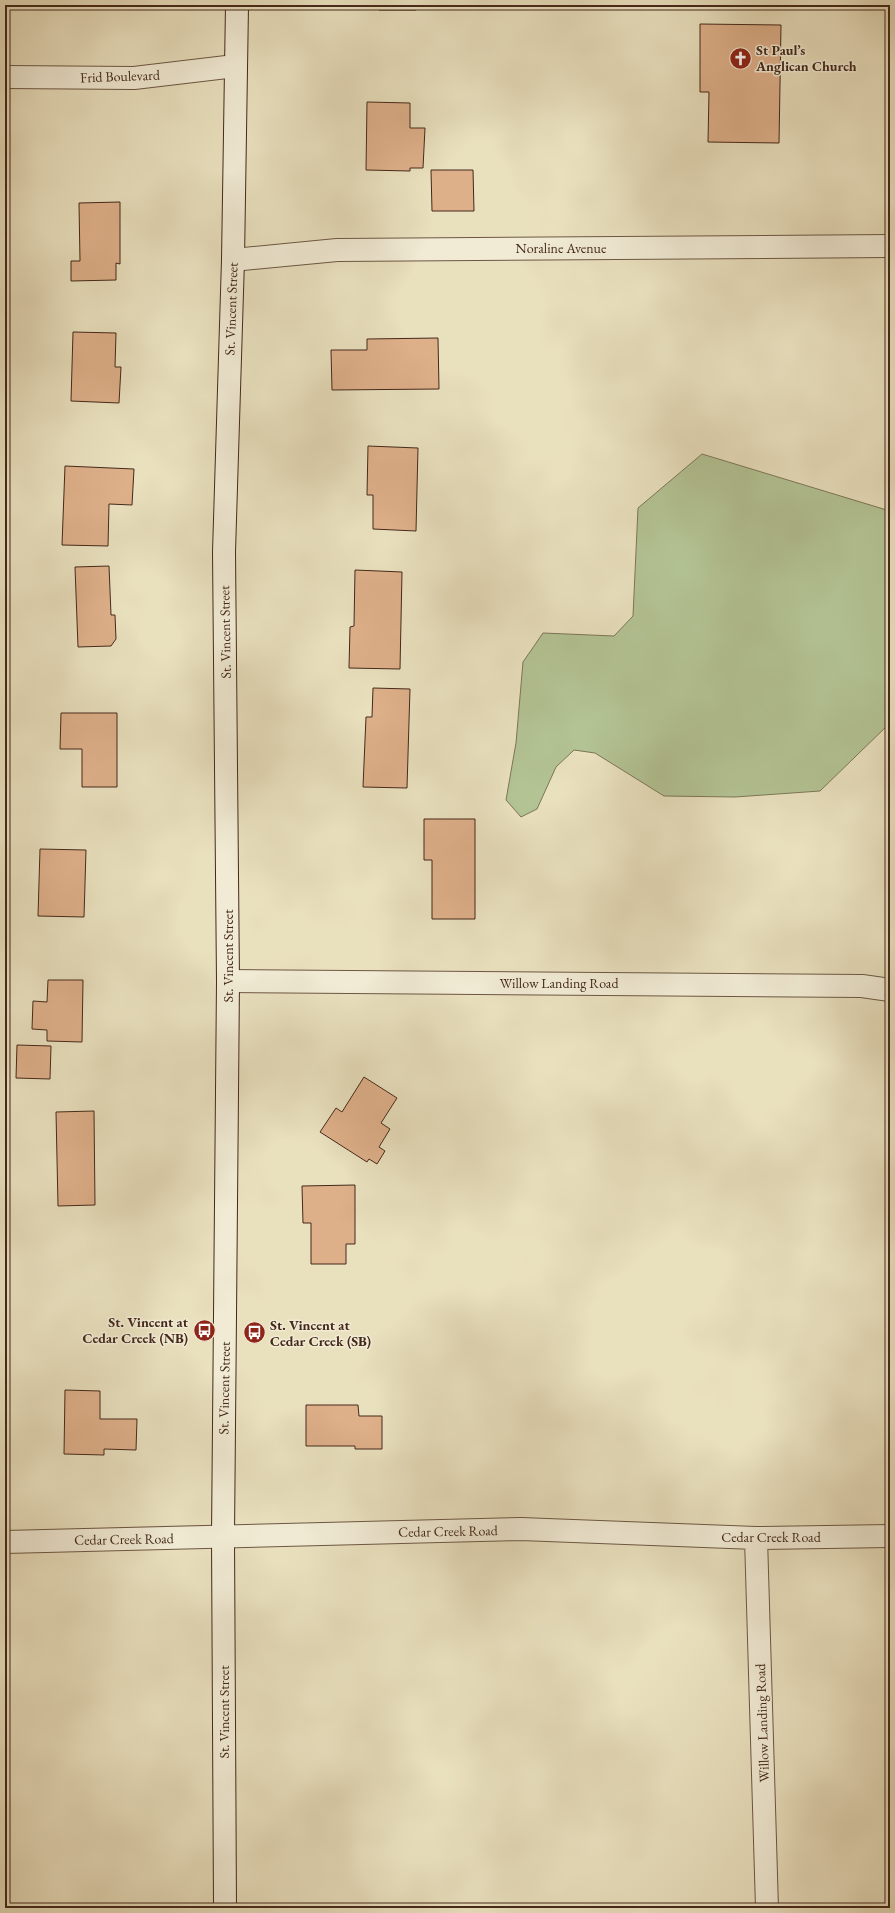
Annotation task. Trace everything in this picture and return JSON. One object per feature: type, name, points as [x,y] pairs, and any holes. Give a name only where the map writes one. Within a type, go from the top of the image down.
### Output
[{"type":"street","name":"St. Vincent Street","points":[[225,1908],[223,1537],[228,981],[224,552],[233,260],[237,5]]},
{"type":"street","name":"Frid Boulevard","points":[[5,77],[134,78],[235,66]]},
{"type":"street","name":"Noraline Avenue","points":[[233,260],[337,250],[890,246]]},
{"type":"street","name":"Willow Landing Road","points":[[228,981],[862,986],[890,990]]},
{"type":"street","name":"Cedar Creek Road","points":[[5,1542],[521,1530],[756,1538],[890,1536]]},
{"type":"street","name":"Willow Landing Road","points":[[756,1538],[767,1908]]},
{"type":"green space","points":[[702,454],[890,511],[890,723],[820,791],[735,797],[664,796],[595,753],[574,750],[556,767],[537,809],[521,817],[506,800],[516,743],[523,662],[543,633],[614,636],[633,616],[638,508]]},
{"type":"building","points":[[379,5],[416,5],[416,10],[379,10]]},
{"type":"building","name":"St Paul’s Anglican Church","points":[[700,24],[781,25],[779,143],[708,142],[709,92],[700,92]]},
{"type":"building","points":[[367,102],[410,103],[410,128],[425,128],[423,168],[410,168],[410,171],[366,170]]},
{"type":"building","points":[[431,170],[473,170],[474,211],[432,211]]},
{"type":"building","points":[[120,202],[120,264],[116,263],[116,280],[71,281],[71,261],[80,261],[79,203]]},
{"type":"building","points":[[73,332],[116,333],[115,367],[121,367],[119,403],[71,401]]},
{"type":"building","points":[[438,338],[439,389],[332,390],[331,350],[367,350],[367,339]]},
{"type":"building","points":[[368,446],[418,448],[416,531],[373,529],[373,495],[367,495]]},
{"type":"building","points":[[65,466],[134,469],[132,505],[109,504],[108,546],[62,545]]},
{"type":"building","points":[[109,566],[111,615],[115,615],[116,639],[111,646],[78,647],[75,567]]},
{"type":"building","points":[[355,570],[402,572],[400,669],[349,668],[350,627],[354,626]]},
{"type":"building","points":[[373,688],[410,689],[407,788],[363,787],[366,717],[372,717]]},
{"type":"building","points":[[61,713],[117,713],[117,787],[82,787],[82,749],[60,749]]},
{"type":"building","points":[[424,819],[475,819],[475,919],[432,919],[432,860],[424,860]]},
{"type":"building","points":[[40,849],[86,850],[84,917],[38,916]]},
{"type":"building","points":[[48,980],[83,980],[82,1042],[47,1041],[47,1030],[32,1029],[33,1001],[47,1002]]},
{"type":"building","points":[[17,1045],[51,1046],[50,1079],[16,1078]]},
{"type":"building","points":[[364,1077],[397,1098],[381,1123],[390,1129],[379,1147],[385,1151],[377,1164],[369,1159],[367,1162],[320,1132],[336,1108],[342,1112]]},
{"type":"building","points":[[94,1111],[95,1205],[58,1206],[56,1112]]},
{"type":"building","points":[[355,1185],[355,1244],[346,1244],[346,1264],[311,1264],[311,1223],[303,1223],[302,1186]]},
{"type":"building","points":[[65,1390],[100,1391],[100,1419],[137,1419],[136,1450],[104,1449],[104,1455],[64,1454]]},
{"type":"building","points":[[306,1405],[358,1405],[359,1416],[382,1416],[382,1449],[355,1449],[355,1446],[306,1446]]},
{"type":"place","name":"St Paul’s Anglican Church","points":[[740,58]]},
{"type":"place","name":"St. Vincent at Cedar Creek (NB)","points":[[204,1330]]},
{"type":"place","name":"St. Vincent at Cedar Creek (SB)","points":[[254,1333]]}]
